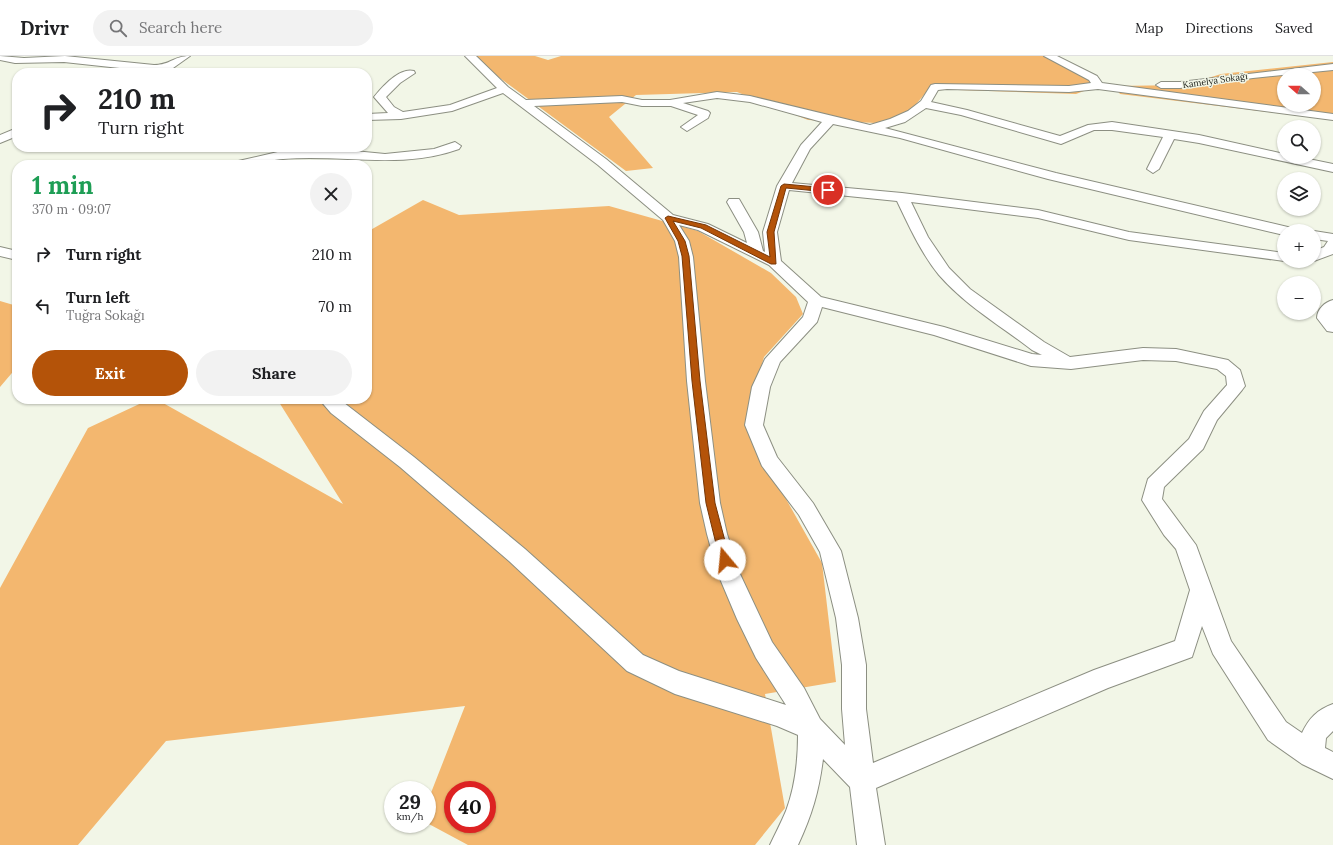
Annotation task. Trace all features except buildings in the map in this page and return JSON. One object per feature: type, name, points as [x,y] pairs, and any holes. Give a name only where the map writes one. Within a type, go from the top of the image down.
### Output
[{"type":"street","points":[[96,56],[112,57]]},
{"type":"street","points":[[167,68],[185,56]]},
{"type":"street","points":[[470,56],[504,89],[602,162],[668,218],[682,241],[686,256],[696,381],[710,503],[717,534],[729,574],[745,612],[764,650],[795,696],[811,728],[862,781]]},
{"type":"street","points":[[1049,56],[1093,78],[1098,84]]},
{"type":"street","points":[[0,57],[18,60],[64,59],[132,68]]},
{"type":"street","points":[[1313,59],[1333,64]]},
{"type":"street","name":"Kamelya Sokağı","points":[[1098,84],[1180,85],[1253,75],[1333,68]]},
{"type":"street","points":[[401,116],[390,109],[380,97],[396,82],[410,73]]},
{"type":"street","points":[[867,127],[891,124],[902,120],[924,104],[935,87],[1069,89],[1098,84],[1333,117]]},
{"type":"street","points":[[372,117],[401,116],[452,108],[504,89]]},
{"type":"street","points":[[526,104],[586,100],[670,103],[705,96],[732,96],[781,106],[830,120],[867,127],[1053,176],[1277,229]]},
{"type":"street","points":[[670,103],[704,113],[704,116],[687,127]]},
{"type":"street","points":[[924,104],[963,112],[1061,140],[1092,127],[1112,126],[1199,139],[1333,168]]},
{"type":"street","points":[[774,262],[770,232],[784,186],[805,148],[830,120]]},
{"type":"street","points":[[0,139],[12,134]]},
{"type":"street","points":[[1153,169],[1170,134]]},
{"type":"street","points":[[260,160],[282,155],[354,155],[385,158],[436,153],[455,146]]},
{"type":"street","points":[[784,186],[902,197],[1038,214],[1129,236],[1277,256]]},
{"type":"street","points":[[902,197],[921,237],[944,271],[965,292],[1038,346],[1071,363]]},
{"type":"street","points":[[734,202],[751,232],[757,254]]},
{"type":"street","points":[[668,218],[704,227],[774,262],[816,301],[938,331],[1031,360],[1071,363],[1143,354],[1176,355],[1222,364],[1234,374],[1236,386],[1210,416],[1196,444],[1155,484],[1152,500],[1171,529],[1185,545],[1221,646],[1249,691],[1277,731],[1311,755],[1333,766]]},
{"type":"street","points":[[1321,236],[1333,238]]},
{"type":"street","points":[[1321,254],[1329,250],[1333,244]]},
{"type":"street","points":[[0,251],[12,255]]},
{"type":"street","points":[[816,301],[811,318],[773,359],[761,387],[754,425],[769,461],[806,510],[830,551],[847,618],[854,665],[854,709],[871,845]]},
{"type":"street","points":[[1333,305],[1325,313],[1325,318],[1333,327]]},
{"type":"street","points":[[333,404],[407,462],[517,555],[635,663],[675,682],[779,714],[811,728]]},
{"type":"street","points":[[862,781],[1103,678],[1184,649],[1201,590]]},
{"type":"street","points":[[1311,755],[1313,738],[1316,729],[1333,716]]},
{"type":"street","points":[[784,845],[798,816],[806,789],[811,751],[811,728]]},
{"type":"shaded area","points":[[470,56],[535,56],[548,60],[561,56],[1051,56],[1100,85],[1076,94],[929,89],[899,124],[808,120],[737,92],[636,95],[609,117],[653,168],[626,171]]},
{"type":"shaded area","points":[[1333,62],[1333,120],[1120,94],[1114,86],[1186,85],[1221,74],[1277,68]]},
{"type":"shaded area","points":[[423,200],[459,215],[609,206],[698,231],[771,273],[796,297],[803,314],[764,357],[745,426],[822,563],[836,682],[765,694],[785,808],[755,845],[468,845],[446,833],[496,833],[496,781],[444,781],[444,832],[436,828],[436,781],[465,706],[166,741],[78,845],[0,845],[0,588],[88,428],[139,404],[165,404],[343,504],[280,404],[372,404],[372,229]]},
{"type":"shaded area","points":[[0,301],[12,305],[12,373],[0,387]]},
{"type":"route","points":[[725,560],[710,503],[696,381],[686,256],[682,241],[668,218],[704,227],[774,262],[770,232],[784,186],[828,190]]}]
